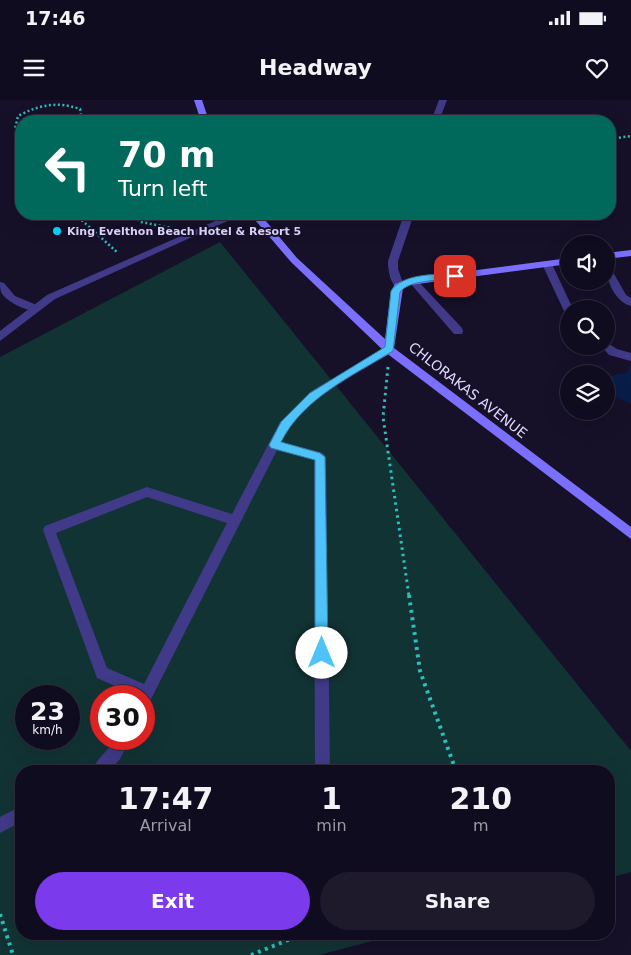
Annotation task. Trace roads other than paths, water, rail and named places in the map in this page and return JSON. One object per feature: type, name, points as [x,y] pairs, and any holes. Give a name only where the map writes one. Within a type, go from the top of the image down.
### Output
[{"type":"main road","points":[[198,100],[203,115]]},
{"type":"main road","name":"CHLORAKAS AVENUE","points":[[261,220],[294,260],[389,349],[631,534]]},
{"type":"main road","points":[[615,255],[631,253]]},
{"type":"main road","points":[[389,349],[396,291],[399,286],[413,281],[560,262]]},
{"type":"street","points":[[437,115],[443,100]]},
{"type":"street","points":[[0,337],[50,297],[224,220]]},
{"type":"street","points":[[399,286],[393,268],[393,261],[407,220]]},
{"type":"street","points":[[547,264],[564,300]]},
{"type":"street","points":[[413,281],[458,331]]},
{"type":"street","points":[[615,284],[622,297],[631,303]]},
{"type":"street","points":[[0,285],[11,298],[35,308]]},
{"type":"street","points":[[150,685],[284,425],[314,395],[389,349]]},
{"type":"street","points":[[615,353],[631,357]]},
{"type":"street","points":[[274,445],[320,457],[323,765]]},
{"type":"street","points":[[126,685],[102,672],[50,530],[147,492],[236,521]]},
{"type":"street","points":[[105,765],[117,750]]},
{"type":"street","points":[[0,825],[15,817]]},
{"type":"water","points":[[629,366],[631,366],[631,404],[615,396],[615,375],[628,372]]},
{"type":"place","name":"King Evelthon Beach Hotel & Resort 5","points":[[57,231]]}]
